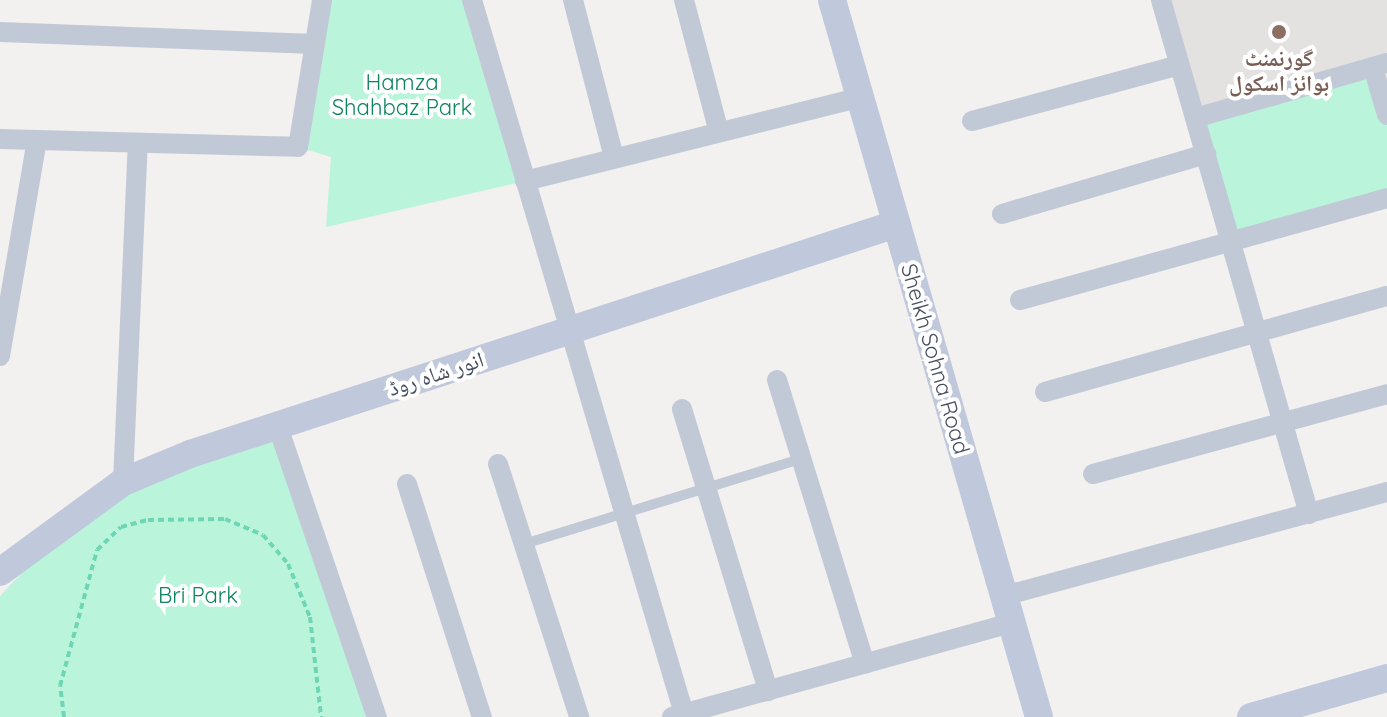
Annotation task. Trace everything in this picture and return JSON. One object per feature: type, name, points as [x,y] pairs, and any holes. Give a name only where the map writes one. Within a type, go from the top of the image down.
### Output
[{"type":"street","points":[[0,139],[298,147],[322,0]]},
{"type":"street","points":[[472,0],[624,514],[678,715],[865,664],[1008,610],[1387,492]]},
{"type":"street","points":[[573,0],[614,157]]},
{"type":"street","points":[[684,0],[718,129]]},
{"type":"street","points":[[1161,0],[1309,514]]},
{"type":"street","name":"Sheikh Sohna Road","points":[[839,2],[859,98],[1039,717]]},
{"type":"street","points":[[0,32],[315,44]]},
{"type":"street","points":[[972,121],[1180,65]]},
{"type":"street","points":[[1195,118],[1380,65],[1387,115]]},
{"type":"street","points":[[525,181],[718,129],[859,98]]},
{"type":"street","points":[[0,356],[37,140]]},
{"type":"street","points":[[123,482],[138,143]]},
{"type":"street","points":[[1002,214],[1206,154]]},
{"type":"street","points":[[1020,300],[1387,198]]},
{"type":"street","name":"انور شاہ روڈ","points":[[0,572],[123,482],[277,424],[896,224]]},
{"type":"street","points":[[1045,392],[1387,296]]},
{"type":"street","points":[[777,380],[865,664]]},
{"type":"street","points":[[1093,474],[1283,425],[1387,394]]},
{"type":"street","points":[[682,409],[768,691]]},
{"type":"street","points":[[277,424],[377,717]]},
{"type":"street","points":[[498,464],[579,717]]},
{"type":"street","points":[[407,484],[482,717]]},
{"type":"street","points":[[1251,717],[1387,678]]},
{"type":"lane","points":[[524,544],[801,459]]},
{"type":"path","points":[[64,717],[60,686],[97,550],[121,527],[148,520],[225,519],[263,535],[288,564],[310,617],[321,717]]},
{"type":"shaded area","name":"گورنمنٹ بوائز اسکول","points":[[1161,0],[1387,0],[1387,63],[1195,118]]},
{"type":"green space","name":"Hamza Shahbaz Park","points":[[322,0],[472,0],[525,181],[326,227],[331,157],[298,147]]},
{"type":"green space","points":[[1373,67],[1387,115],[1387,198],[1230,240],[1195,118]]},
{"type":"green space","name":"Bri Park","points":[[271,435],[367,717],[0,717],[0,596],[13,582],[54,542],[128,494]]},
{"type":"place","name":"گورنمنٹ بوائز اسکول","points":[[1279,32]]}]
